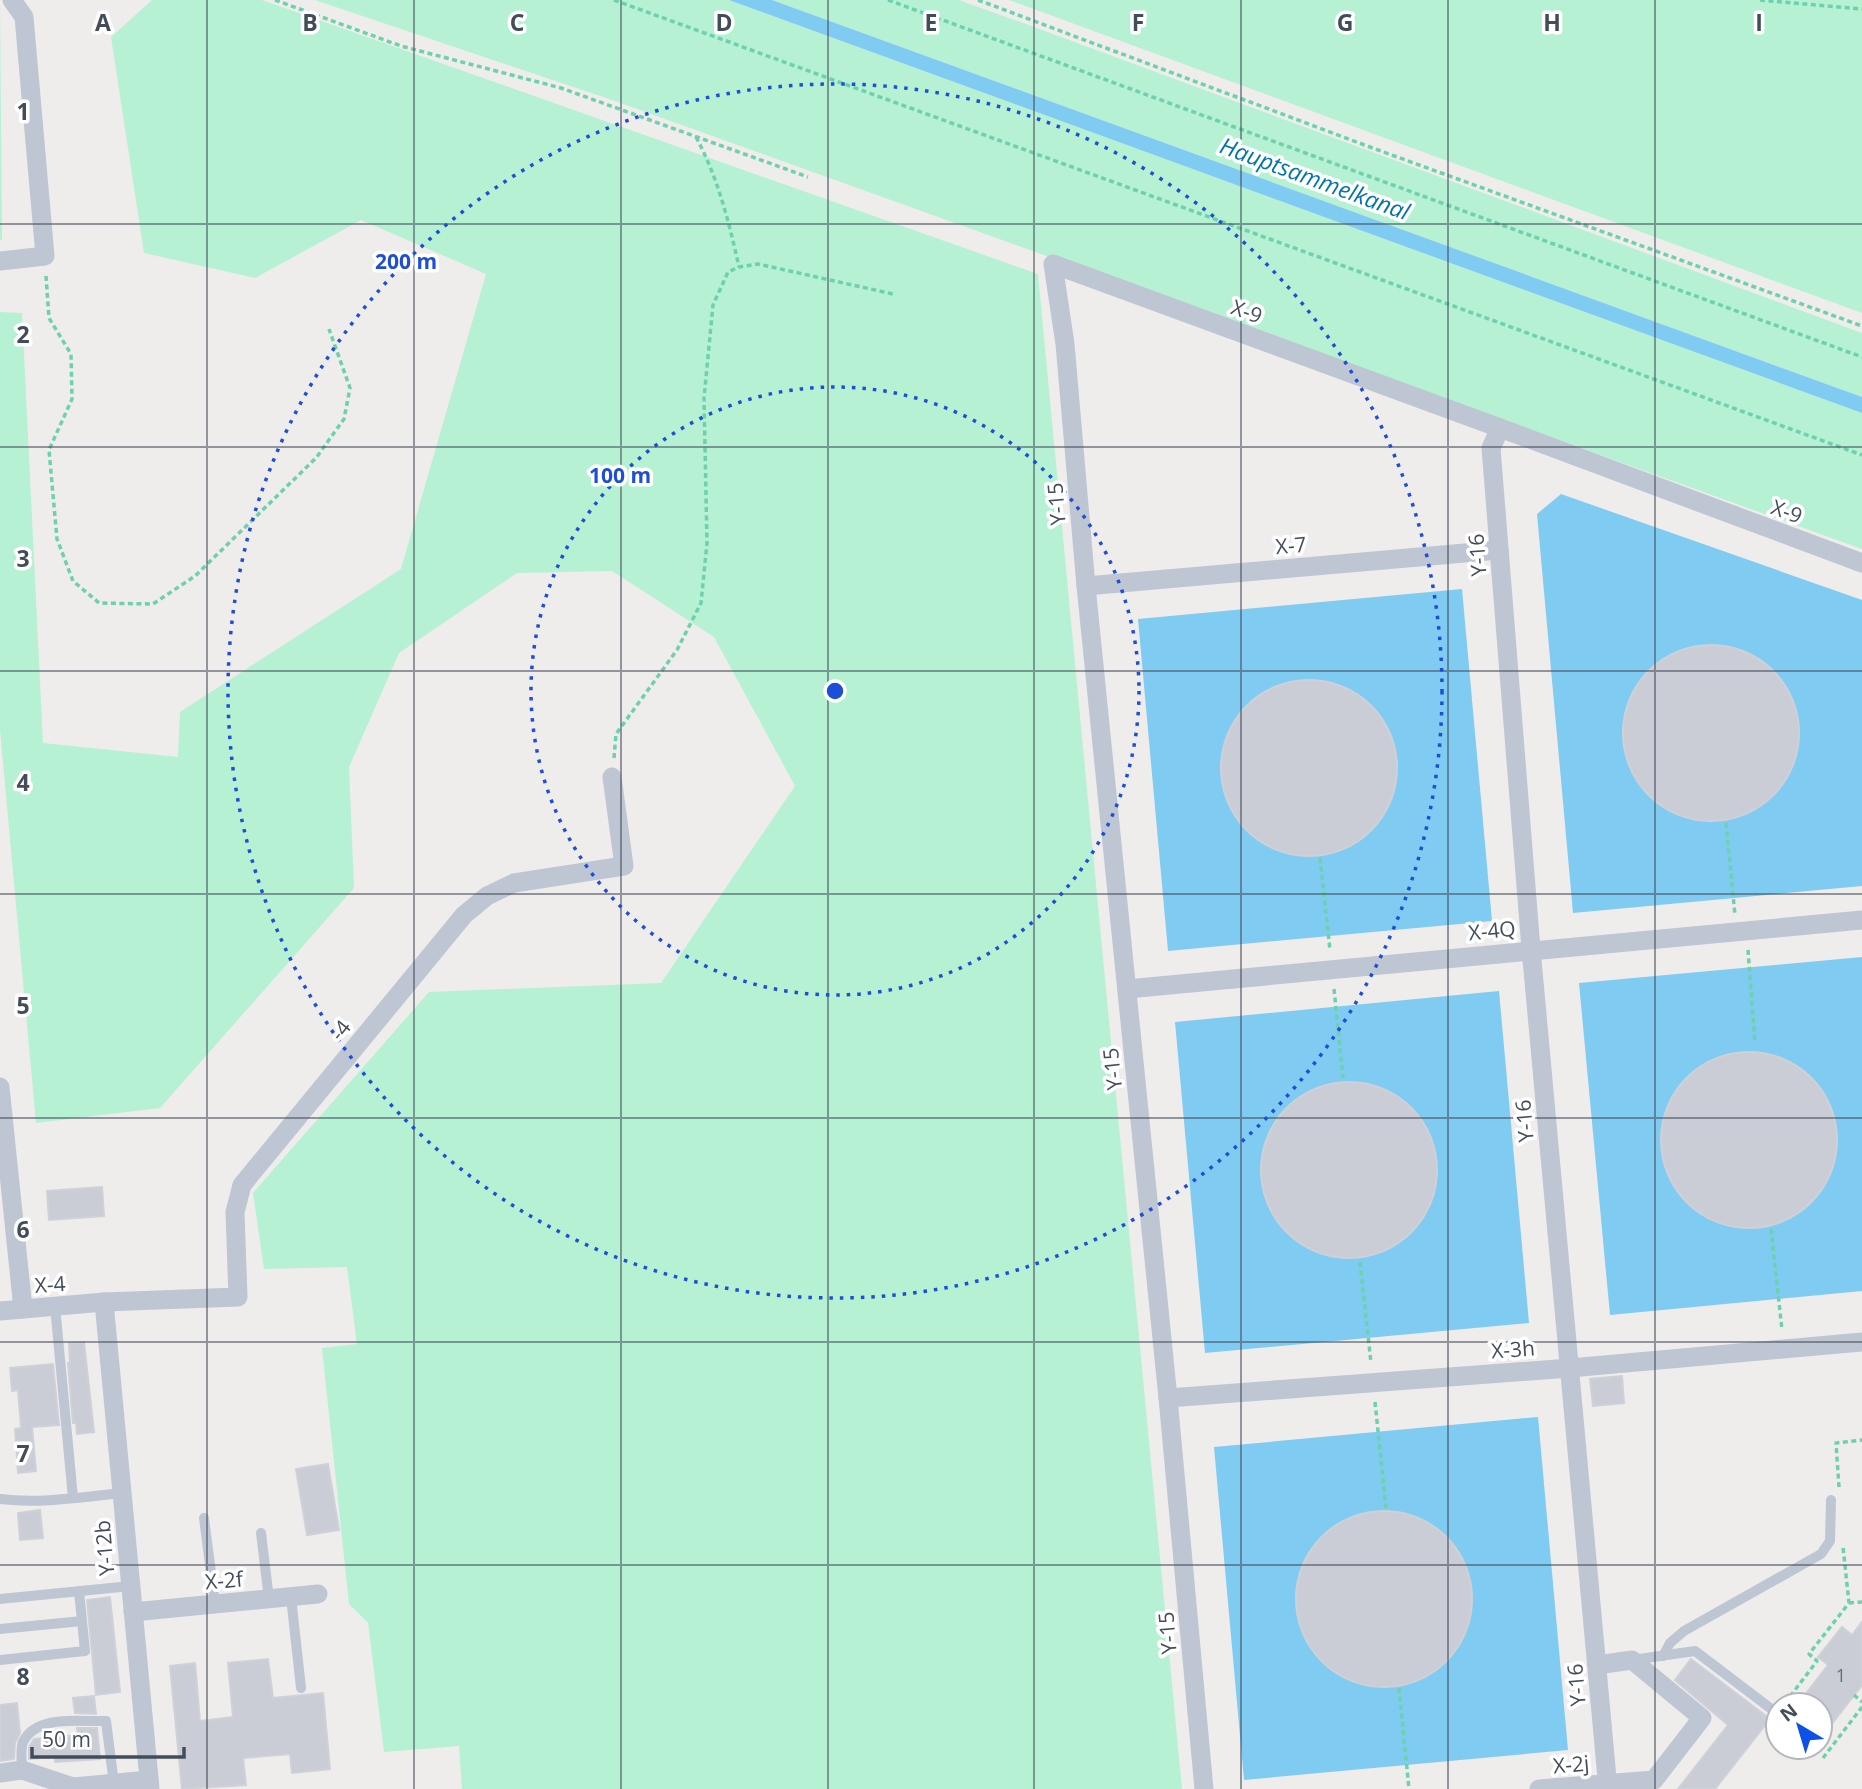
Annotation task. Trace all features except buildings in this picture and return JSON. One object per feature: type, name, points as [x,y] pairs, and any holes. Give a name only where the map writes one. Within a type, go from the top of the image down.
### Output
[{"type":"street","points":[[0,261],[45,256],[24,17],[12,0]]},
{"type":"street","name":"X-9","points":[[1065,344],[1053,264],[1862,563]]},
{"type":"street","name":"Y-15","points":[[1065,344],[1086,586],[1168,1398],[1204,1789]]},
{"type":"street","name":"Y-16","points":[[1500,428],[1491,448],[1499,550],[1531,950],[1608,1786]]},
{"type":"street","name":"X-7","points":[[1086,586],[1499,550]]},
{"type":"street","name":"-4","points":[[104,1302],[238,1297],[235,1212],[242,1185],[464,915],[486,896],[514,883],[624,866],[611,777]]},
{"type":"street","name":"X-4Q","points":[[1126,989],[1862,920]]},
{"type":"street","points":[[0,1087],[23,1309]]},
{"type":"street","name":"X-4","points":[[0,1311],[104,1302]]},
{"type":"street","name":"Y-12b","points":[[104,1302],[150,1785]]},
{"type":"street","name":"X-3h","points":[[1168,1398],[1570,1368],[1862,1342]]},
{"type":"street","name":"X-2f","points":[[133,1612],[318,1594]]},
{"type":"street","points":[[1597,1665],[1632,1660]]},
{"type":"street","name":"X-2j","points":[[1539,1789],[1608,1786],[1654,1780],[1702,1717],[1632,1660]]},
{"type":"street","points":[[0,1773],[22,1770],[73,1787],[150,1785]]},
{"type":"lane","points":[[55,1306],[73,1498]]},
{"type":"lane","points":[[0,1499],[15,1501],[122,1493]]},
{"type":"lane","points":[[1663,1656],[1670,1643],[1684,1631],[1821,1554],[1830,1541],[1836,1496]]},
{"type":"lane","points":[[204,1518],[215,1604]]},
{"type":"lane","points":[[261,1534],[270,1599]]},
{"type":"lane","points":[[0,1599],[131,1586]]},
{"type":"lane","points":[[0,1660],[85,1651],[79,1591]]},
{"type":"lane","points":[[291,1597],[301,1688]]},
{"type":"lane","points":[[0,1629],[82,1621]]},
{"type":"lane","points":[[1632,1660],[1695,1651],[1764,1703]]},
{"type":"lane","points":[[22,1770],[22,1744],[32,1730],[45,1723],[106,1721],[114,1784]]},
{"type":"path","points":[[275,0],[401,46],[561,88],[808,177]]},
{"type":"path","points":[[614,0],[1862,455]]},
{"type":"path","points":[[888,0],[1862,357]]},
{"type":"path","points":[[978,0],[1365,145],[1862,326]]},
{"type":"path","points":[[1760,0],[1862,9]]},
{"type":"path","points":[[695,135],[712,172],[727,216],[739,267]]},
{"type":"path","points":[[45,256],[49,318],[71,354],[72,399],[49,450],[57,539],[73,581],[99,603],[153,604],[195,576],[316,458],[344,419],[350,388],[328,329]]},
{"type":"path","points":[[611,777],[616,734],[677,650],[701,603],[707,543],[704,398],[713,305],[728,272],[758,264],[893,294]]},
{"type":"path","points":[[1726,822],[1755,1044]]},
{"type":"path","points":[[1320,858],[1343,1078]]},
{"type":"path","points":[[1771,1229],[1784,1349]]},
{"type":"path","points":[[1360,1262],[1386,1508]]},
{"type":"path","points":[[1836,1496],[1836,1443],[1862,1440]]},
{"type":"path","points":[[1794,1691],[1817,1661],[1809,1654],[1849,1603],[1843,1543]]},
{"type":"path","points":[[1849,1603],[1862,1602]]},
{"type":"path","points":[[1399,1688],[1409,1789]]},
{"type":"path","points":[[1834,1743],[1862,1704],[1854,1695]]},
{"type":"green space","points":[[0,0],[2,240],[0,240]]},
{"type":"green space","points":[[152,0],[262,0],[1038,274],[1182,1789],[462,1789],[459,1746],[384,1752],[368,1623],[349,1604],[322,1348],[357,1344],[347,1267],[264,1269],[253,1193],[429,992],[661,983],[795,786],[714,637],[612,571],[517,573],[399,653],[349,767],[354,888],[160,1108],[36,1123],[0,730],[0,312],[22,313],[43,743],[178,757],[180,712],[401,569],[486,274],[361,220],[255,278],[144,253],[111,37]]},
{"type":"green space","points":[[315,0],[729,0],[1862,413],[1862,549],[615,101]]},
{"type":"green space","points":[[772,0],[959,0],[1026,24],[1862,333],[1862,397]]},
{"type":"green space","points":[[1009,0],[1862,0],[1862,313]]},
{"type":"water","points":[[729,0],[772,0],[1862,397],[1862,413]]},
{"type":"water","points":[[1561,494],[1862,600],[1862,886],[1573,913],[1537,514]]},
{"type":"water","points":[[1462,589],[1492,921],[1168,951],[1138,619]]},
{"type":"water","points":[[1862,957],[1862,1291],[1610,1315],[1579,983]]},
{"type":"water","points":[[1499,991],[1529,1323],[1205,1353],[1175,1022]]},
{"type":"water","points":[[1538,1417],[1568,1750],[1244,1780],[1214,1447]]},
{"type":"water label","name":"Hauptsammelkanal","points":[[1315,178]]}]
